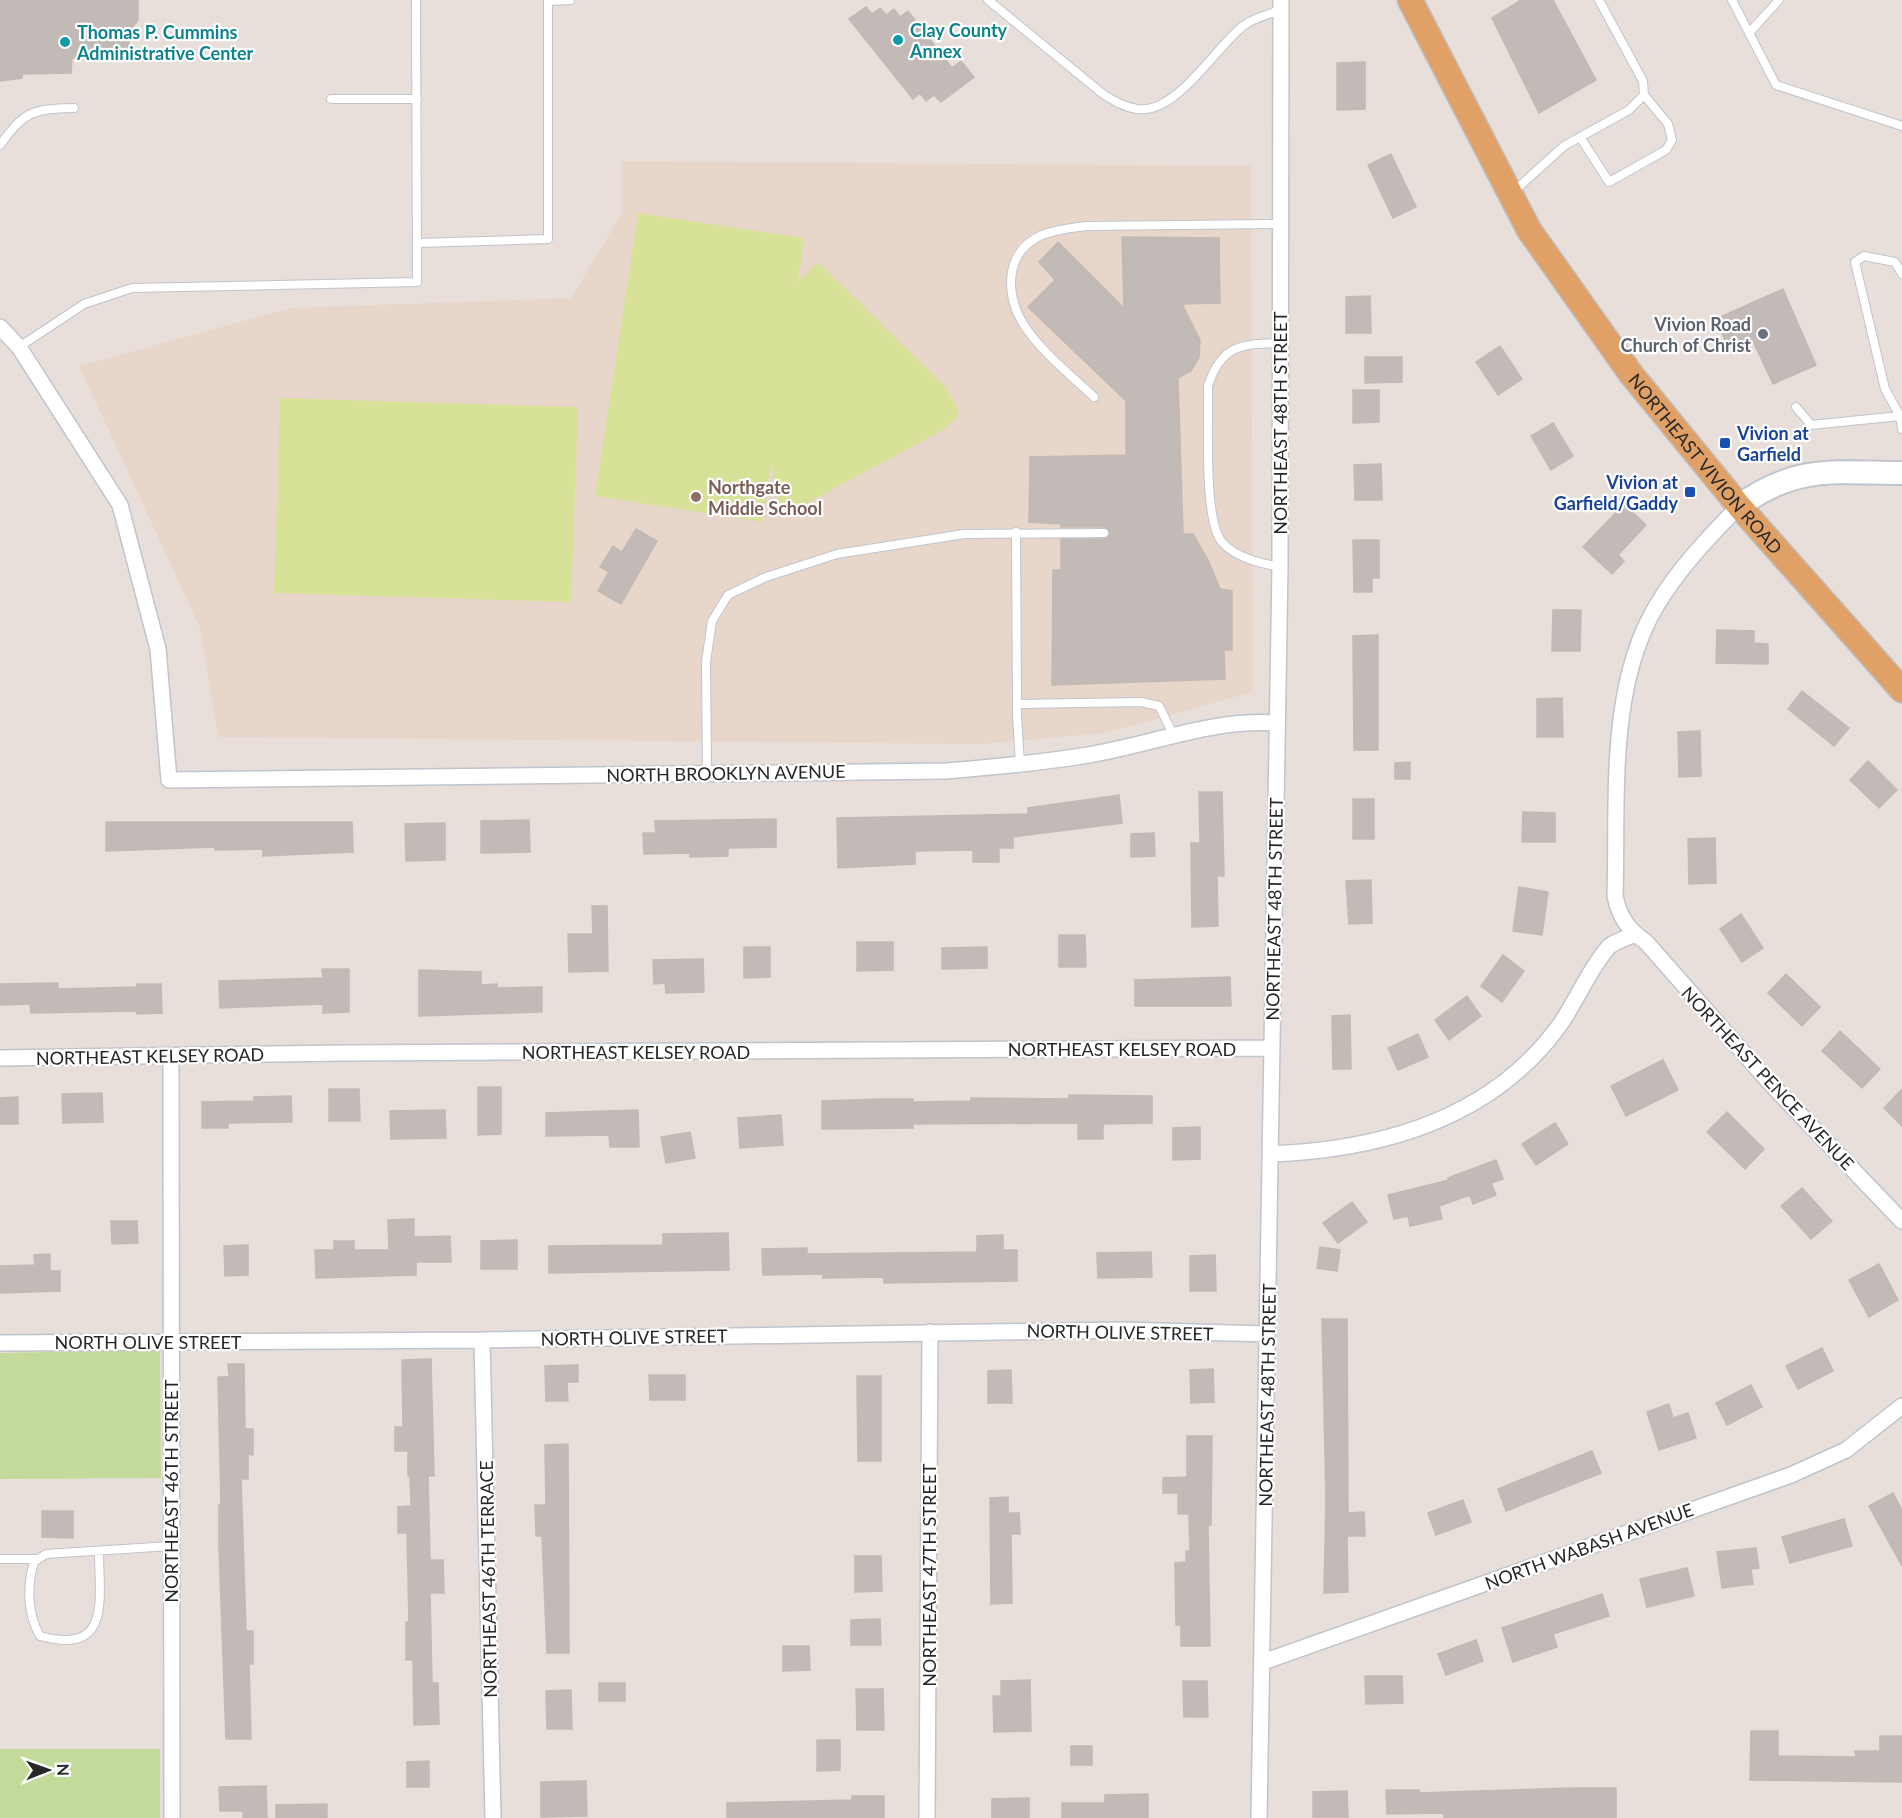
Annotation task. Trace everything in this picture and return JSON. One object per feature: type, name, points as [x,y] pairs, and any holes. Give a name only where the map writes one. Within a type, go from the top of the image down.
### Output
[{"type":"main road","name":"NORTHEAST VIVION ROAD","points":[[1410,0],[1529,230],[1631,374],[1738,506],[1902,690]]},
{"type":"street","name":"NORTHEAST 48TH STREET","points":[[1259,1818],[1280,567],[1281,5]]},
{"type":"street","points":[[0,327],[19,347]]},
{"type":"street","name":"NORTH BROOKLYN AVENUE","points":[[19,347],[120,505],[158,649],[169,780],[946,771],[1020,765],[1088,755],[1220,724],[1277,723]]},
{"type":"street","points":[[1738,506],[1759,491],[1781,480],[1804,474],[1902,473]]},
{"type":"street","name":"NORTHEAST PENCE AVENUE","points":[[1738,506],[1700,546],[1656,606],[1632,659],[1621,717],[1615,896],[1624,921],[1635,934],[1646,942],[1770,1083],[1902,1221]]},
{"type":"street","points":[[1270,1154],[1354,1147],[1395,1137],[1434,1123],[1485,1097],[1536,1053],[1558,1028],[1607,947],[1635,934]]},
{"type":"street","name":"NORTHEAST KELSEY ROAD","points":[[0,1058],[1271,1048]]},
{"type":"street","name":"NORTHEAST 46TH STREET","points":[[171,1056],[172,1818]]},
{"type":"street","name":"NORTH OLIVE STREET","points":[[0,1343],[482,1340],[1122,1330],[1267,1334]]},
{"type":"street","name":"NORTHEAST 47TH STREET","points":[[927,1818],[930,1332]]},
{"type":"street","name":"NORTHEAST 46TH TERRACE","points":[[482,1340],[494,1818]]},
{"type":"street","name":"NORTH WABASH AVENUE","points":[[1263,1662],[1810,1468],[1846,1450],[1902,1406]]},
{"type":"lane","points":[[19,347],[84,304],[132,288],[417,282],[416,0]]},
{"type":"lane","points":[[417,243],[548,239],[548,0],[570,0]]},
{"type":"lane","points":[[988,0],[1104,94],[1122,106],[1139,110],[1162,104],[1177,94],[1243,26],[1281,5]]},
{"type":"lane","points":[[1580,137],[1609,182],[1666,150],[1672,140],[1668,124],[1644,95],[1643,81],[1599,0]]},
{"type":"lane","points":[[1732,0],[1776,85],[1902,126]]},
{"type":"lane","points":[[1749,33],[1779,0]]},
{"type":"lane","points":[[1511,194],[1564,146],[1629,110],[1644,95]]},
{"type":"lane","points":[[331,99],[417,99]]},
{"type":"lane","points":[[0,145],[18,120],[42,109],[74,108]]},
{"type":"lane","points":[[1094,397],[1039,344],[1023,324],[1013,303],[1010,283],[1014,262],[1024,248],[1039,236],[1055,230],[1086,226],[1280,224]]},
{"type":"lane","points":[[1902,274],[1895,262],[1864,256],[1855,262],[1885,389],[1901,414],[1902,429]]},
{"type":"lane","points":[[1280,343],[1239,347],[1226,353],[1214,368],[1208,386],[1211,519],[1221,541],[1236,554],[1260,563],[1280,567]]},
{"type":"lane","points":[[1796,407],[1811,425],[1901,414]]},
{"type":"lane","points":[[1016,532],[1017,704],[1020,765]]},
{"type":"lane","points":[[706,774],[706,662],[712,621],[728,596],[766,577],[837,554],[964,534],[1104,533]]},
{"type":"lane","points":[[1017,704],[1150,704],[1159,706],[1174,736]]},
{"type":"lane","points":[[99,1551],[98,1622],[92,1630],[78,1638],[54,1640],[40,1636],[30,1620],[30,1576],[34,1562],[46,1554],[171,1546]]},
{"type":"lane","points":[[0,1559],[39,1559]]},
{"type":"shaded area","name":"Northgate Middle School","points":[[621,161],[1251,166],[1253,692],[1105,733],[981,744],[218,737],[200,628],[79,366],[291,308],[571,298],[622,213]]},
{"type":"green space","points":[[638,213],[804,238],[798,282],[818,262],[945,386],[957,407],[957,417],[945,429],[785,515],[776,494],[771,463],[762,522],[595,496]]},
{"type":"green space","points":[[280,398],[578,407],[571,602],[274,593]]},
{"type":"green space","points":[[160,1350],[161,1478],[0,1479],[0,1353]]},
{"type":"green space","points":[[0,1749],[160,1749],[160,1818],[0,1818]]},
{"type":"building","name":"Thomas P. Cummins Administrative Center","points":[[0,0],[138,0],[138,20],[129,32],[129,57],[72,58],[71,73],[22,74],[22,78],[0,81]]},
{"type":"building","points":[[1521,0],[1553,0],[1596,80],[1539,113],[1492,18]]},
{"type":"building","name":"Clay County Annex","points":[[866,7],[872,14],[880,8],[886,15],[894,9],[900,17],[908,11],[952,68],[961,61],[974,77],[941,102],[934,95],[926,101],[920,93],[913,99],[849,19]]},
{"type":"building","points":[[1365,62],[1365,109],[1337,110],[1337,63]]},
{"type":"building","points":[[1391,154],[1416,207],[1393,218],[1368,165]]},
{"type":"building","points":[[1122,237],[1219,238],[1220,303],[1182,304],[1200,340],[1199,357],[1191,371],[1178,378],[1183,534],[1193,534],[1208,560],[1220,589],[1232,591],[1232,650],[1224,650],[1225,679],[1052,685],[1053,570],[1061,570],[1061,539],[1105,539],[1110,532],[1104,527],[1061,527],[1061,524],[1029,522],[1030,457],[1126,455],[1126,401],[1028,307],[1055,280],[1039,262],[1058,242],[1124,308]]},
{"type":"building","name":"Vivion Road Church of Christ","points":[[1783,289],[1816,365],[1773,384],[1753,341],[1730,352],[1716,319]]},
{"type":"building","points":[[1370,296],[1371,333],[1346,333],[1346,297]]},
{"type":"building","points":[[1500,346],[1522,379],[1498,395],[1476,362]]},
{"type":"building","points":[[1365,357],[1402,357],[1402,382],[1365,383]]},
{"type":"building","points":[[1353,390],[1379,390],[1379,422],[1353,423]]},
{"type":"building","points":[[1553,423],[1573,456],[1551,470],[1531,436]]},
{"type":"building","points":[[1381,464],[1382,500],[1355,500],[1354,465]]},
{"type":"building","points":[[1624,504],[1646,525],[1618,555],[1624,561],[1612,574],[1583,547]]},
{"type":"building","points":[[636,529],[657,541],[621,604],[598,591],[609,572],[600,567],[613,546],[622,552]]},
{"type":"building","points":[[1353,540],[1379,540],[1379,578],[1372,578],[1372,592],[1354,592]]},
{"type":"building","points":[[1553,610],[1581,610],[1580,651],[1552,651]]},
{"type":"building","points":[[1717,630],[1754,631],[1754,643],[1768,644],[1768,664],[1716,663]]},
{"type":"building","points":[[1378,635],[1378,750],[1354,750],[1353,636]]},
{"type":"building","points":[[1802,691],[1849,728],[1834,746],[1788,709]]},
{"type":"building","points":[[1562,698],[1563,737],[1537,737],[1537,699]]},
{"type":"building","points":[[1700,731],[1701,776],[1679,777],[1678,732]]},
{"type":"building","points":[[1868,761],[1897,790],[1879,808],[1850,780]]},
{"type":"building","points":[[1410,762],[1410,779],[1395,779],[1395,763]]},
{"type":"building","points":[[1199,792],[1222,792],[1224,876],[1217,876],[1218,926],[1192,927],[1191,843],[1200,843]]},
{"type":"building","points":[[1119,795],[1122,823],[1013,837],[1013,848],[999,848],[999,862],[973,862],[973,850],[915,851],[915,864],[838,868],[837,818],[1028,814],[1028,808]]},
{"type":"building","points":[[1353,799],[1374,799],[1374,839],[1353,839]]},
{"type":"building","points":[[1523,812],[1555,813],[1555,842],[1522,842]]},
{"type":"building","points":[[776,819],[776,847],[728,848],[728,856],[690,857],[690,853],[644,854],[643,833],[656,833],[655,821]]},
{"type":"building","points":[[529,820],[530,852],[481,853],[481,821]]},
{"type":"building","points":[[106,822],[352,822],[353,852],[263,856],[263,849],[215,850],[215,847],[106,851]]},
{"type":"building","points":[[445,823],[445,860],[406,861],[405,824]]},
{"type":"building","points":[[1154,833],[1155,856],[1131,857],[1131,834]]},
{"type":"building","points":[[1715,838],[1716,883],[1689,884],[1688,839]]},
{"type":"building","points":[[1371,880],[1372,923],[1349,924],[1346,881]]},
{"type":"building","points":[[1519,887],[1548,892],[1542,935],[1513,931]]},
{"type":"building","points":[[592,906],[607,906],[608,971],[569,972],[568,934],[593,934]]},
{"type":"building","points":[[1741,914],[1763,948],[1742,962],[1720,929]]},
{"type":"building","points":[[1059,935],[1085,935],[1086,967],[1059,967]]},
{"type":"building","points":[[857,942],[893,942],[893,970],[857,971]]},
{"type":"building","points":[[744,947],[770,947],[770,977],[744,978]]},
{"type":"building","points":[[987,947],[987,968],[942,969],[942,948]]},
{"type":"building","points":[[1503,955],[1524,971],[1502,1002],[1481,986]]},
{"type":"building","points":[[703,959],[704,992],[666,993],[665,983],[654,984],[653,960]]},
{"type":"building","points":[[322,969],[349,969],[349,1012],[323,1013],[323,1004],[220,1008],[219,981],[323,978]]},
{"type":"building","points":[[419,970],[481,972],[481,985],[497,984],[497,988],[542,987],[542,1012],[419,1016]]},
{"type":"building","points":[[1786,974],[1820,1007],[1802,1026],[1768,993]]},
{"type":"building","points":[[1230,977],[1231,1006],[1135,1006],[1135,980]]},
{"type":"building","points":[[58,983],[58,989],[137,987],[137,984],[161,984],[162,1013],[137,1014],[137,1011],[31,1013],[30,1004],[0,1005],[0,984]]},
{"type":"building","points":[[1467,996],[1481,1016],[1449,1040],[1435,1020]]},
{"type":"building","points":[[1350,1015],[1351,1069],[1333,1069],[1332,1016]]},
{"type":"building","points":[[1840,1031],[1880,1069],[1862,1088],[1822,1051]]},
{"type":"building","points":[[1418,1034],[1428,1057],[1398,1070],[1388,1048]]},
{"type":"building","points":[[1663,1060],[1678,1090],[1626,1116],[1611,1086]]},
{"type":"building","points":[[478,1087],[501,1087],[501,1134],[478,1135]]},
{"type":"building","points":[[329,1089],[359,1089],[360,1121],[329,1121]]},
{"type":"building","points":[[1902,1089],[1902,1126],[1884,1108]]},
{"type":"building","points":[[102,1093],[103,1122],[63,1123],[62,1094]]},
{"type":"building","points":[[1069,1095],[1152,1096],[1152,1123],[1103,1124],[1103,1139],[1078,1139],[1078,1123],[913,1124],[913,1128],[822,1129],[822,1101],[1069,1099]]},
{"type":"building","points":[[291,1096],[292,1122],[228,1123],[228,1128],[202,1128],[202,1102],[254,1101],[254,1097]]},
{"type":"building","points":[[18,1097],[18,1124],[0,1124],[0,1098]]},
{"type":"building","points":[[445,1110],[446,1138],[391,1139],[390,1111]]},
{"type":"building","points":[[638,1110],[639,1147],[610,1147],[609,1135],[546,1136],[546,1113]]},
{"type":"building","points":[[1727,1112],[1764,1149],[1745,1169],[1707,1132]]},
{"type":"building","points":[[781,1115],[783,1145],[740,1148],[738,1118]]},
{"type":"building","points":[[1555,1123],[1568,1144],[1536,1165],[1522,1144]]},
{"type":"building","points":[[1200,1127],[1200,1159],[1173,1160],[1173,1128]]},
{"type":"building","points":[[690,1132],[695,1158],[666,1163],[661,1137]]},
{"type":"building","points":[[1496,1160],[1503,1179],[1491,1183],[1496,1195],[1473,1204],[1470,1195],[1439,1206],[1442,1219],[1410,1226],[1408,1216],[1394,1219],[1388,1195],[1449,1180],[1448,1178]]},
{"type":"building","points":[[1802,1188],[1832,1221],[1811,1239],[1781,1206]]},
{"type":"building","points":[[1352,1202],[1367,1222],[1338,1243],[1323,1223]]},
{"type":"building","points":[[414,1219],[414,1237],[450,1236],[451,1262],[416,1262],[416,1275],[316,1278],[315,1250],[334,1250],[334,1241],[354,1241],[354,1250],[389,1250],[388,1220]]},
{"type":"building","points":[[111,1221],[137,1221],[138,1243],[112,1244]]},
{"type":"building","points":[[728,1233],[729,1270],[549,1273],[549,1246],[663,1245],[663,1234]]},
{"type":"building","points":[[1003,1235],[1003,1250],[1017,1250],[1017,1281],[884,1283],[884,1277],[823,1278],[823,1274],[763,1275],[762,1249],[807,1248],[807,1254],[977,1252],[977,1236]]},
{"type":"building","points":[[517,1240],[517,1269],[481,1269],[481,1241]]},
{"type":"building","points":[[248,1245],[248,1275],[225,1276],[224,1246]]},
{"type":"building","points":[[1320,1247],[1340,1250],[1337,1271],[1317,1268]]},
{"type":"building","points":[[1151,1252],[1152,1277],[1098,1278],[1097,1253]]},
{"type":"building","points":[[50,1254],[50,1271],[60,1271],[60,1291],[0,1293],[0,1266],[35,1265],[34,1255]]},
{"type":"building","points":[[1215,1255],[1216,1291],[1190,1291],[1190,1256]]},
{"type":"building","points":[[1879,1264],[1898,1300],[1869,1317],[1849,1280]]},
{"type":"building","points":[[1322,1319],[1347,1319],[1348,1513],[1364,1512],[1365,1536],[1347,1536],[1348,1592],[1324,1593],[1326,1499]]},
{"type":"building","points":[[1822,1348],[1833,1371],[1798,1389],[1786,1366]]},
{"type":"building","points":[[431,1359],[434,1476],[428,1476],[430,1560],[443,1560],[444,1593],[430,1593],[432,1683],[438,1683],[439,1724],[414,1725],[413,1660],[406,1660],[406,1622],[409,1622],[407,1533],[398,1533],[398,1507],[411,1506],[410,1476],[408,1476],[408,1451],[395,1451],[395,1427],[403,1427],[402,1360]]},
{"type":"building","points":[[228,1364],[244,1364],[245,1429],[253,1429],[253,1455],[248,1454],[248,1479],[241,1479],[246,1631],[253,1631],[253,1664],[249,1664],[251,1739],[226,1739],[219,1547],[219,1505],[221,1505],[218,1377],[229,1377]]},
{"type":"building","points":[[578,1365],[578,1382],[567,1382],[568,1401],[546,1401],[545,1366]]},
{"type":"building","points":[[1213,1369],[1214,1402],[1191,1403],[1190,1370]]},
{"type":"building","points":[[1011,1370],[1012,1403],[988,1403],[988,1371]]},
{"type":"building","points":[[649,1375],[685,1375],[685,1400],[650,1400]]},
{"type":"building","points":[[857,1376],[881,1376],[881,1461],[858,1461]]},
{"type":"building","points":[[1751,1385],[1762,1407],[1727,1425],[1716,1403]]},
{"type":"building","points":[[1669,1404],[1673,1418],[1688,1413],[1696,1438],[1659,1450],[1647,1412]]},
{"type":"building","points":[[1187,1436],[1212,1436],[1211,1525],[1208,1525],[1210,1646],[1181,1646],[1181,1625],[1176,1625],[1175,1563],[1186,1562],[1186,1551],[1190,1551],[1189,1514],[1178,1514],[1178,1493],[1163,1493],[1163,1478],[1187,1477]]},
{"type":"building","points":[[568,1444],[569,1653],[547,1653],[542,1536],[536,1536],[535,1505],[546,1505],[545,1445]]},
{"type":"building","points":[[1592,1451],[1601,1473],[1506,1511],[1498,1489]]},
{"type":"building","points":[[1893,1493],[1902,1510],[1902,1566],[1869,1506]]},
{"type":"building","points":[[1008,1497],[1008,1513],[1019,1513],[1020,1534],[1011,1534],[1012,1603],[991,1604],[990,1498]]},
{"type":"building","points":[[1463,1500],[1471,1522],[1436,1535],[1428,1513]]},
{"type":"building","points":[[42,1511],[73,1511],[73,1538],[42,1537]]},
{"type":"building","points":[[1844,1519],[1852,1546],[1790,1563],[1782,1537]]},
{"type":"building","points":[[1756,1548],[1759,1568],[1751,1569],[1753,1584],[1722,1588],[1717,1552]]},
{"type":"building","points":[[855,1556],[881,1556],[882,1591],[855,1592]]},
{"type":"building","points":[[1687,1568],[1694,1596],[1647,1607],[1640,1579]]},
{"type":"building","points":[[1602,1594],[1609,1616],[1553,1634],[1557,1647],[1513,1662],[1502,1628]]},
{"type":"building","points":[[880,1619],[881,1645],[851,1645],[851,1620]]},
{"type":"building","points":[[1476,1640],[1483,1661],[1446,1675],[1438,1654]]},
{"type":"building","points":[[783,1646],[809,1646],[810,1670],[783,1671]]},
{"type":"building","points":[[1365,1676],[1402,1676],[1403,1703],[1366,1704]]},
{"type":"building","points":[[1030,1680],[1031,1731],[994,1732],[993,1696],[1001,1696],[1001,1681]]},
{"type":"building","points":[[1183,1681],[1207,1681],[1208,1717],[1184,1717]]},
{"type":"building","points":[[599,1683],[625,1683],[625,1701],[599,1701]]},
{"type":"building","points":[[856,1689],[883,1689],[884,1730],[857,1730]]},
{"type":"building","points":[[571,1690],[572,1729],[547,1729],[546,1691]]},
{"type":"building","points":[[1751,1731],[1778,1731],[1778,1756],[1856,1757],[1855,1751],[1880,1751],[1880,1736],[1902,1736],[1902,1782],[1750,1780]]},
{"type":"building","points":[[817,1740],[840,1740],[840,1770],[817,1771]]},
{"type":"building","points":[[1071,1746],[1092,1746],[1092,1765],[1071,1765]]},
{"type":"building","points":[[429,1761],[429,1787],[407,1787],[407,1762]]},
{"type":"building","points":[[586,1781],[587,1816],[541,1817],[541,1782]]},
{"type":"building","points":[[266,1786],[267,1818],[243,1818],[243,1811],[220,1811],[219,1787]]},
{"type":"building","points":[[1616,1788],[1616,1818],[1444,1818],[1444,1813],[1387,1814],[1386,1790],[1419,1790],[1419,1793]]},
{"type":"building","points":[[1347,1791],[1348,1817],[1313,1817],[1313,1792]]},
{"type":"building","points":[[1148,1794],[1148,1818],[1062,1818],[1062,1803],[1105,1803],[1105,1795]]},
{"type":"building","points":[[852,1796],[884,1796],[884,1818],[727,1818],[727,1803],[852,1800]]},
{"type":"building","points":[[1029,1798],[1029,1818],[992,1818],[992,1799]]},
{"type":"building","points":[[327,1804],[327,1818],[276,1818],[276,1805]]},
{"type":"place","name":"Clay County Annex","points":[[898,40]]},
{"type":"place","name":"Thomas P. Cummins Administrative Center","points":[[65,42]]},
{"type":"place","name":"Vivion Road Church of Christ","points":[[1763,334]]},
{"type":"place","name":"Vivion at Garfield","points":[[1725,443]]},
{"type":"place","name":"Vivion at Garfield/Gaddy","points":[[1690,492]]},
{"type":"place","name":"Northgate Middle School","points":[[696,497]]}]
